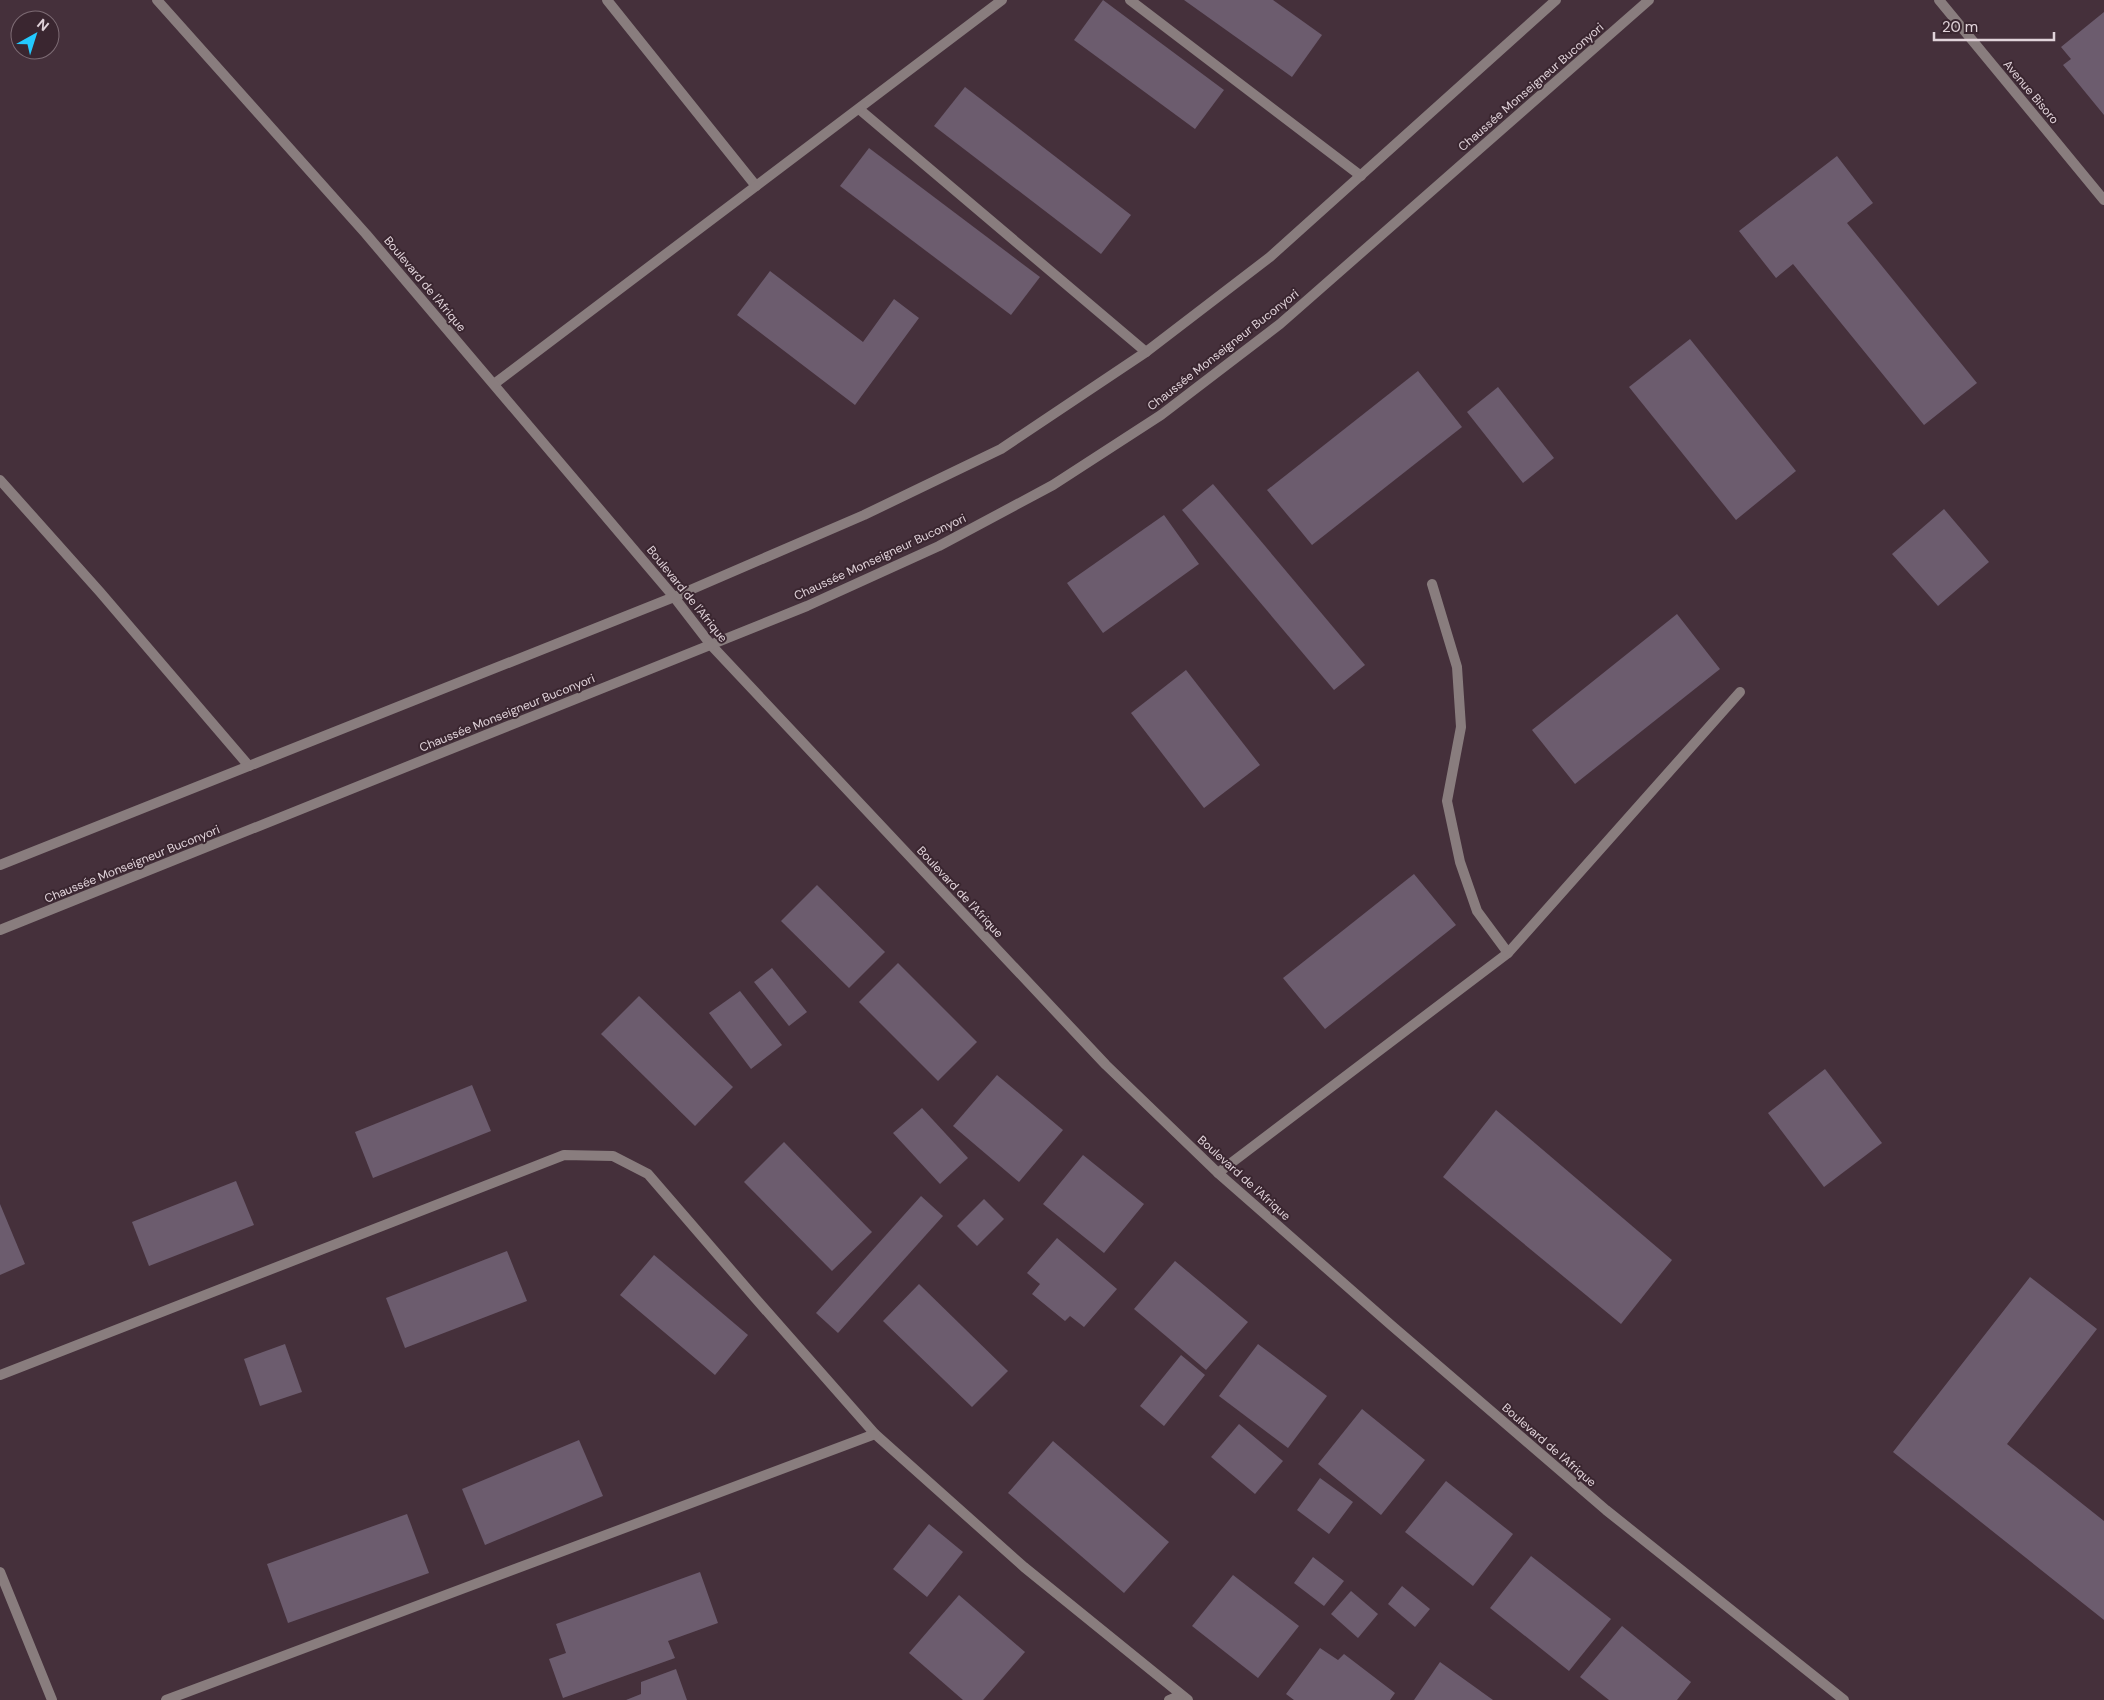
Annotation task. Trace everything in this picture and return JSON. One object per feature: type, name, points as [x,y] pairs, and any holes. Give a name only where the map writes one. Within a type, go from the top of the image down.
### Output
[{"type":"street","name":"Boulevard de l'Afrique","points":[[158,0],[366,234],[674,597],[711,645],[1106,1065],[1218,1173],[1606,1510],[1844,1700]]},
{"type":"street","points":[[607,0],[756,186]]},
{"type":"street","points":[[494,384],[859,109],[989,4],[1002,0]]},
{"type":"street","points":[[1130,0],[1360,176]]},
{"type":"street","points":[[0,865],[674,597],[864,515],[1001,449],[1146,352],[1270,257],[1556,0]]},
{"type":"street","name":"Chaussée Monseigneur Buconyori","points":[[0,930],[807,606],[939,546],[1053,485],[1161,415],[1280,324],[1649,0]]},
{"type":"street","name":"Avenue Bisoro","points":[[1939,0],[2104,200]]},
{"type":"street","points":[[859,109],[1146,352]]},
{"type":"street","points":[[0,480],[100,592],[249,766]]},
{"type":"street","points":[[1432,584],[1457,667],[1461,727],[1447,801],[1460,862],[1477,911],[1508,953]]},
{"type":"street","points":[[1218,1173],[1508,953],[1740,692]]},
{"type":"street","points":[[0,1375],[564,1155],[613,1156],[648,1174],[875,1434],[1024,1567],[1184,1698]]},
{"type":"street","points":[[166,1700],[875,1434]]},
{"type":"street","points":[[0,1572],[52,1700]]},
{"type":"street","points":[[1169,1700],[1184,1698]]},
{"type":"building","points":[[1103,0],[1224,90],[1195,129],[1074,40]]},
{"type":"building","points":[[1184,0],[1273,0],[1322,35],[1292,77]]},
{"type":"building","points":[[2104,12],[2104,115],[2063,65],[2071,59],[2061,47]]},
{"type":"building","points":[[965,87],[1131,215],[1101,254],[934,126]]},
{"type":"building","points":[[869,148],[1040,277],[1011,315],[840,186]]},
{"type":"building","points":[[1837,156],[1873,203],[1847,223],[1977,383],[1924,425],[1793,264],[1776,278],[1739,231]]},
{"type":"building","points":[[770,271],[863,342],[894,299],[919,318],[855,405],[737,315]]},
{"type":"building","points":[[1690,339],[1796,471],[1736,520],[1629,387]]},
{"type":"building","points":[[1418,371],[1462,427],[1312,545],[1267,490]]},
{"type":"building","points":[[1498,387],[1554,458],[1523,483],[1467,412]]},
{"type":"building","points":[[1213,484],[1365,665],[1334,690],[1182,510]]},
{"type":"building","points":[[1944,509],[1989,562],[1938,606],[1892,554]]},
{"type":"building","points":[[1164,515],[1199,564],[1103,633],[1067,583]]},
{"type":"building","points":[[1677,614],[1720,669],[1575,784],[1532,730]]},
{"type":"building","points":[[1186,670],[1260,765],[1204,808],[1131,713]]},
{"type":"building","points":[[1414,874],[1456,925],[1325,1029],[1283,978]]},
{"type":"building","points":[[817,885],[885,952],[849,988],[781,921]]},
{"type":"building","points":[[898,963],[977,1042],[938,1081],[859,1002]]},
{"type":"building","points":[[772,968],[807,1012],[789,1026],[754,982]]},
{"type":"building","points":[[740,991],[782,1045],[751,1069],[709,1013]]},
{"type":"building","points":[[639,996],[733,1087],[695,1126],[601,1034]]},
{"type":"building","points":[[1825,1069],[1882,1143],[1824,1187],[1768,1113]]},
{"type":"building","points":[[997,1075],[1063,1130],[1019,1182],[953,1126]]},
{"type":"building","points":[[472,1085],[491,1131],[373,1178],[355,1132]]},
{"type":"building","points":[[922,1108],[968,1158],[940,1184],[893,1133]]},
{"type":"building","points":[[1496,1110],[1672,1260],[1621,1324],[1443,1177]]},
{"type":"building","points":[[784,1142],[872,1232],[832,1271],[744,1182]]},
{"type":"building","points":[[1083,1155],[1144,1204],[1104,1253],[1043,1204]]},
{"type":"building","points":[[236,1181],[254,1225],[149,1266],[132,1222]]},
{"type":"building","points":[[921,1196],[943,1216],[838,1333],[816,1313]]},
{"type":"building","points":[[984,1199],[1004,1219],[977,1246],[957,1226]]},
{"type":"building","points":[[0,1204],[25,1264],[0,1275]]},
{"type":"building","points":[[1057,1238],[1117,1289],[1084,1327],[1070,1316],[1065,1321],[1032,1294],[1040,1284],[1027,1273]]},
{"type":"building","points":[[507,1251],[527,1301],[405,1348],[386,1298]]},
{"type":"building","points":[[654,1255],[748,1335],[715,1375],[620,1295]]},
{"type":"building","points":[[1175,1261],[1248,1322],[1206,1370],[1134,1309]]},
{"type":"building","points":[[2030,1277],[2097,1329],[2007,1444],[2104,1521],[2104,1620],[1893,1452]]},
{"type":"building","points":[[919,1284],[1008,1371],[972,1407],[883,1321]]},
{"type":"building","points":[[285,1344],[302,1392],[260,1406],[244,1359]]},
{"type":"building","points":[[1258,1344],[1327,1396],[1288,1448],[1219,1396]]},
{"type":"building","points":[[1181,1355],[1205,1375],[1164,1426],[1140,1406]]},
{"type":"building","points":[[1362,1409],[1425,1460],[1381,1515],[1318,1464]]},
{"type":"building","points":[[1239,1424],[1283,1461],[1255,1494],[1211,1457]]},
{"type":"building","points":[[579,1440],[603,1496],[485,1545],[462,1489]]},
{"type":"building","points":[[1053,1441],[1169,1542],[1124,1593],[1008,1493]]},
{"type":"building","points":[[1320,1478],[1353,1502],[1329,1534],[1297,1510]]},
{"type":"building","points":[[1446,1481],[1513,1534],[1473,1586],[1405,1532]]},
{"type":"building","points":[[407,1514],[429,1573],[288,1623],[267,1564]]},
{"type":"building","points":[[929,1524],[963,1552],[927,1597],[893,1569]]},
{"type":"building","points":[[1531,1556],[1611,1619],[1569,1671],[1490,1608]]},
{"type":"building","points":[[1313,1557],[1344,1581],[1324,1606],[1294,1583]]},
{"type":"building","points":[[700,1572],[718,1623],[668,1641],[675,1658],[563,1698],[549,1659],[566,1653],[556,1624]]},
{"type":"building","points":[[1233,1575],[1299,1626],[1258,1678],[1192,1626]]},
{"type":"building","points":[[1402,1586],[1430,1609],[1415,1627],[1388,1604]]},
{"type":"building","points":[[1351,1591],[1378,1614],[1358,1638],[1331,1614]]},
{"type":"building","points":[[959,1595],[1025,1652],[983,1700],[963,1700],[909,1653]]},
{"type":"building","points":[[1622,1626],[1691,1682],[1677,1700],[1609,1700],[1580,1677]]},
{"type":"building","points":[[1320,1648],[1338,1660],[1344,1654],[1395,1693],[1390,1700],[1294,1700],[1286,1694]]},
{"type":"building","points":[[1440,1662],[1493,1700],[1414,1700]]},
{"type":"building","points":[[676,1669],[687,1700],[626,1700],[641,1694],[641,1682]]}]
